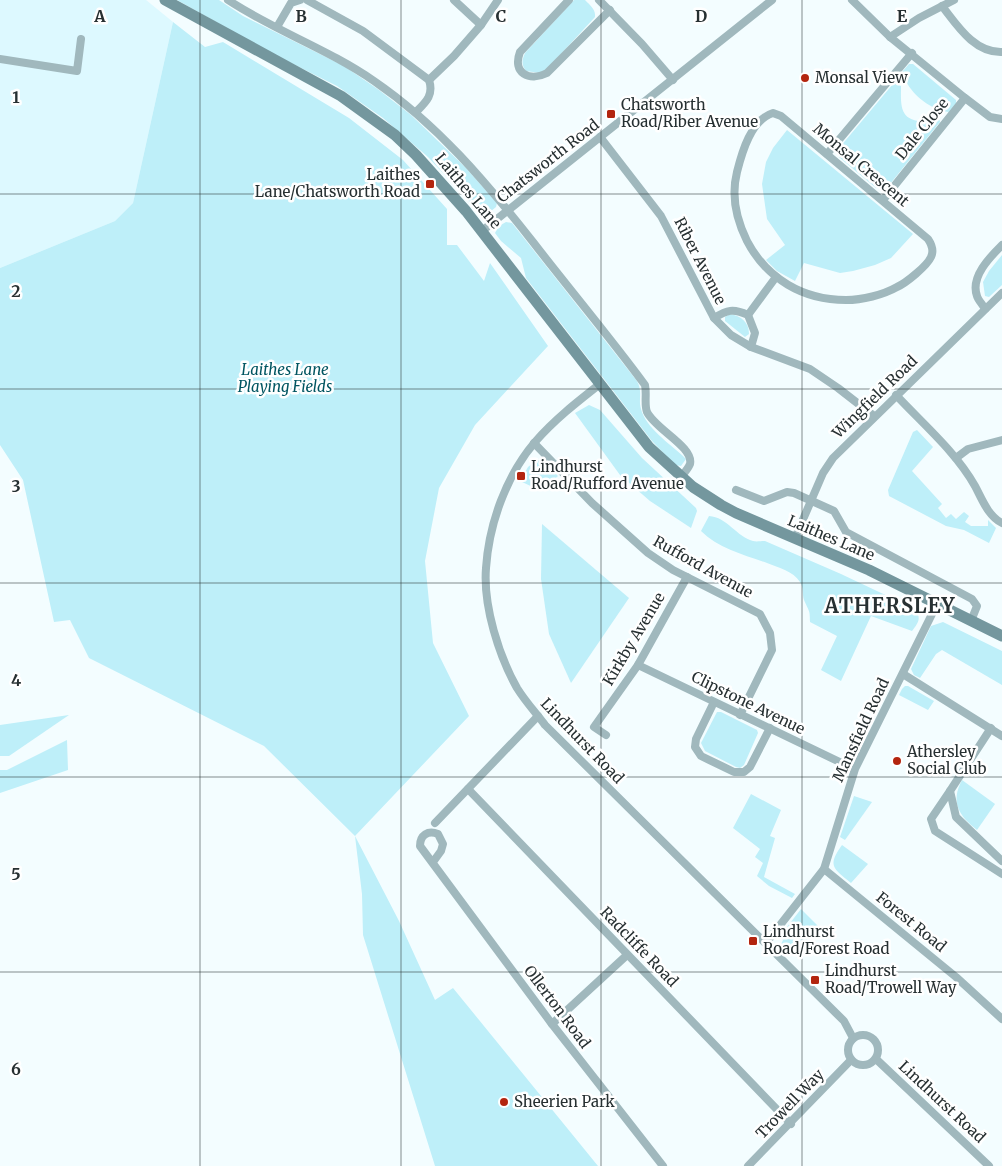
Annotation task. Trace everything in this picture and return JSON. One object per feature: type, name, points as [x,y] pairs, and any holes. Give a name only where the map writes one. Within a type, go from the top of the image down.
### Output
[{"type":"main road","name":"Laithes Lane","points":[[165,0],[224,34],[325,87],[378,122],[416,155],[445,185],[482,231],[649,447],[681,477],[721,505],[869,570],[1002,636]]},
{"type":"street","name":"Laithes Lane","points":[[228,0],[346,62],[375,81],[416,112],[481,177],[645,385],[647,391],[646,410],[648,414],[690,456],[689,467],[681,477]]},
{"type":"street","points":[[277,27],[291,3],[300,0]]},
{"type":"street","points":[[307,0],[363,31],[429,80],[431,93],[428,100],[416,112]]},
{"type":"street","points":[[454,0],[480,25]]},
{"type":"street","points":[[429,80],[454,56],[498,0]]},
{"type":"street","points":[[569,0],[520,52],[517,60],[518,65],[521,71],[527,75],[540,77],[547,73],[610,10]]},
{"type":"street","points":[[599,0],[673,80]]},
{"type":"street","points":[[852,0],[890,37],[965,98],[990,117],[1002,119]]},
{"type":"street","points":[[890,37],[918,18],[954,0]]},
{"type":"street","name":"Chatsworth Road","points":[[482,231],[673,80],[768,1]]},
{"type":"street","points":[[942,6],[963,34],[978,45],[994,52],[1002,52]]},
{"type":"street","points":[[0,59],[77,71],[81,40]]},
{"type":"street","points":[[827,154],[912,53]]},
{"type":"street","name":"Dale Close","points":[[883,200],[965,98]]},
{"type":"street","name":"Monsal Crescent","points":[[773,113],[781,116],[827,154],[928,239],[933,247],[931,257],[917,273],[898,287],[872,296],[847,300],[818,297],[792,288],[776,277],[756,257],[742,232],[734,206],[735,180],[742,150],[759,121],[766,115],[773,113]]},
{"type":"street","name":"Riber Avenue","points":[[600,138],[661,216],[714,318],[731,335],[752,347],[810,369],[874,416]]},
{"type":"street","points":[[985,309],[977,296],[976,284],[980,272],[1002,245]]},
{"type":"street","points":[[748,315],[776,277]]},
{"type":"street","name":"Wingfield Road","points":[[795,538],[822,473],[833,458],[1002,293]]},
{"type":"street","points":[[714,318],[726,311],[738,311],[748,315],[754,333],[752,347]]},
{"type":"street","name":"Lindhurst Road","points":[[600,384],[563,414],[534,443],[511,478],[500,503],[486,568],[490,613],[500,650],[517,688],[544,725],[844,1021],[853,1038]]},
{"type":"street","points":[[896,395],[956,458],[968,473],[985,506],[996,520],[1002,523]]},
{"type":"street","points":[[956,458],[968,449],[1002,440]]},
{"type":"street","name":"Rufford Avenue","points":[[534,443],[561,473],[648,553],[687,577],[760,614],[770,633],[772,650],[740,715]]},
{"type":"street","name":"Laithes Lane","points":[[736,490],[764,500],[786,492],[794,493],[834,511],[846,532],[972,599],[977,606],[972,621]]},
{"type":"street","name":"Kirkby Avenue","points":[[606,735],[594,727],[638,665],[687,577]]},
{"type":"street","name":"Mansfield Road","points":[[766,943],[824,869],[855,769],[937,604]]},
{"type":"street","name":"Clipstone Avenue","points":[[638,665],[846,765]]},
{"type":"street","points":[[903,674],[1002,736]]},
{"type":"street","points":[[714,702],[696,739],[695,748],[700,756],[734,772],[744,772],[750,767],[770,728]]},
{"type":"street","points":[[435,824],[538,716]]},
{"type":"street","points":[[991,728],[931,819],[935,831],[1002,874]]},
{"type":"street","name":"Radcliffe Road","points":[[468,789],[791,1124]]},
{"type":"street","points":[[950,791],[956,818],[1002,861]]},
{"type":"street","name":"Ollerton Road","points":[[433,862],[552,1024],[663,1166]]},
{"type":"street","name":"Forest Road","points":[[824,869],[956,977],[1002,1019]]},
{"type":"street","points":[[552,1024],[627,955]]},
{"type":"street","points":[[864,1035],[874,1039],[878,1048],[876,1059],[865,1065],[860,1065],[852,1060],[849,1056],[848,1048],[853,1038],[864,1035]]},
{"type":"street","name":"Lindhurst Road","points":[[876,1059],[989,1166]]},
{"type":"street","name":"Trowell Way","points":[[748,1166],[852,1060]]},
{"type":"shaded area","points":[[0,0],[146,0],[173,22],[133,203],[115,221],[0,268]]},
{"type":"green space","points":[[177,0],[219,0],[243,16],[344,66],[411,115],[465,167],[497,203],[496,207],[485,216],[480,213],[428,157],[383,118],[337,86],[271,53]]},
{"type":"green space","points":[[574,0],[585,0],[594,10],[595,17],[547,69],[540,73],[526,71],[522,62],[525,53]]},
{"type":"green space","name":"Laithes Lane Playing Fields","points":[[173,22],[205,47],[223,42],[349,118],[403,160],[447,209],[447,245],[457,245],[484,281],[490,263],[548,346],[475,425],[439,488],[425,561],[433,643],[469,716],[355,836],[264,746],[89,658],[70,620],[54,622],[23,480],[0,445],[0,268],[115,221],[133,203]]},
{"type":"green space","points":[[909,64],[913,64],[956,100],[956,104],[949,112],[934,108],[914,93],[902,72]]},
{"type":"green space","points":[[893,84],[901,86],[902,109],[907,117],[918,121],[937,116],[940,122],[886,189],[876,188],[839,157],[840,147]]},
{"type":"green space","points":[[787,130],[913,234],[891,258],[875,265],[840,273],[804,263],[795,281],[777,271],[766,260],[785,245],[767,219],[762,184],[766,162],[773,148]]},
{"type":"green space","points":[[506,222],[512,223],[637,381],[640,389],[640,405],[644,416],[653,429],[686,459],[681,466],[675,465],[652,441],[526,278],[521,258],[501,241],[495,233],[499,226]]},
{"type":"green space","points":[[1002,255],[1002,285],[989,297],[985,296],[983,282]]},
{"type":"green space","points":[[730,314],[744,320],[748,326],[749,334],[745,337],[725,321],[725,317]]},
{"type":"green space","points":[[589,405],[600,410],[642,458],[696,508],[697,511],[691,528],[650,501],[620,475],[575,413]]},
{"type":"green space","points":[[917,430],[933,447],[912,471],[942,504],[938,508],[946,518],[951,514],[956,519],[964,512],[969,516],[965,522],[971,526],[988,526],[988,520],[996,528],[989,543],[964,530],[946,526],[889,496],[888,490],[913,432]]},
{"type":"green space","points":[[537,460],[542,461],[558,476],[547,486],[537,489],[520,481],[528,467]]},
{"type":"green space","points":[[709,516],[727,523],[747,539],[765,541],[915,609],[919,618],[917,623],[912,631],[871,616],[841,681],[821,670],[837,636],[810,622],[802,586],[797,578],[785,570],[715,542],[701,531]]},
{"type":"green space","points":[[542,524],[629,598],[571,683],[549,634],[541,579]]},
{"type":"green space","points":[[943,622],[1002,651],[1002,685],[942,650],[936,654],[920,678],[914,675],[911,669],[931,626]]},
{"type":"green space","points":[[905,686],[934,701],[928,710],[899,695]]},
{"type":"green space","points":[[717,712],[721,712],[757,730],[758,733],[744,765],[740,768],[705,751],[701,743]]},
{"type":"green space","points":[[69,715],[9,756],[0,756],[0,725]]},
{"type":"green space","points":[[67,740],[68,770],[0,793],[0,770],[7,770]]},
{"type":"green space","points":[[962,780],[995,804],[977,830],[965,819],[958,808],[958,788]]},
{"type":"green space","points":[[751,794],[781,810],[770,836],[775,838],[764,877],[795,894],[792,898],[769,886],[757,876],[763,863],[755,857],[760,849],[733,828]]},
{"type":"green space","points":[[854,796],[872,802],[845,840],[840,837]]},
{"type":"green space","points":[[355,836],[399,921],[435,1000],[453,988],[598,1166],[435,1166],[363,935],[362,894]]},
{"type":"green space","points":[[842,845],[868,864],[851,883],[834,866],[837,852]]},
{"type":"green space","points":[[801,909],[819,927],[791,956],[780,947],[783,940],[780,936]]},
{"type":"place","name":"Monsal View","points":[[805,78]]},
{"type":"place","name":"Chatsworth Road/Riber Avenue","points":[[611,114]]},
{"type":"place","name":"Laithes Lane/Chatsworth Road","points":[[430,184]]},
{"type":"place","name":"Lindhurst Road/Rufford Avenue","points":[[521,476]]},
{"type":"place","name":"Athersley Social Club","points":[[897,761]]},
{"type":"place","name":"Lindhurst Road/Forest Road","points":[[753,941]]},
{"type":"place","name":"Lindhurst Road/Trowell Way","points":[[815,980]]},
{"type":"place","name":"Sheerien Park","points":[[504,1102]]},
{"type":"district","name":"ATHERSLEY","points":[[890,606]]}]
